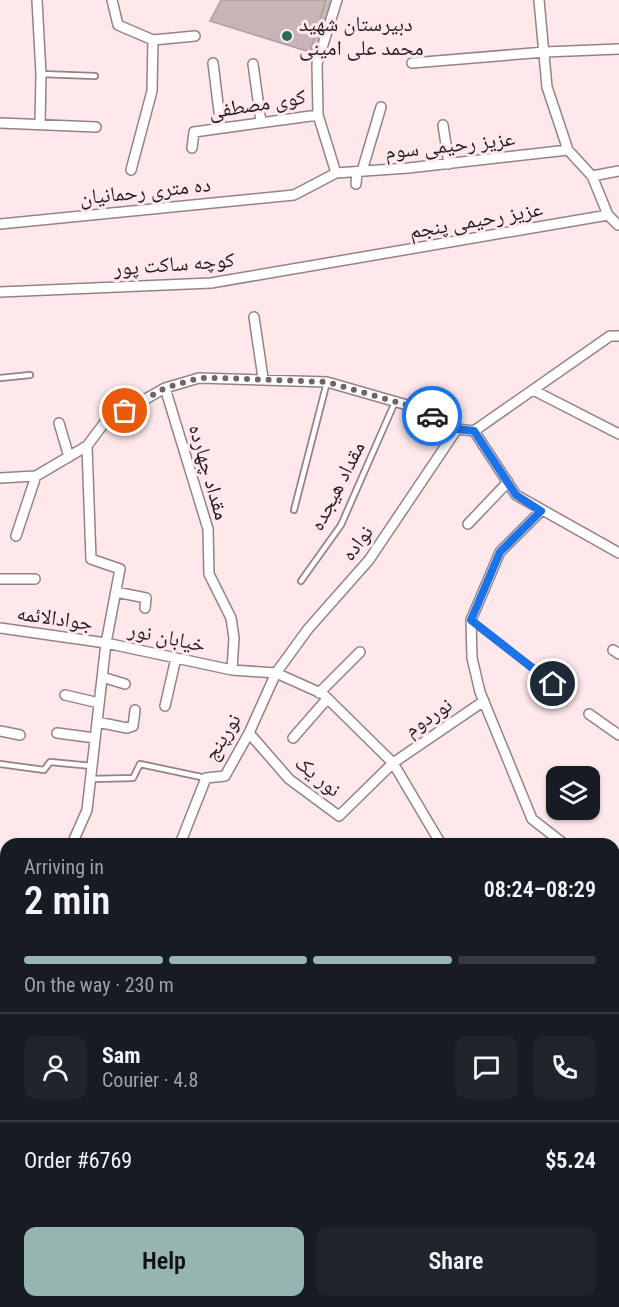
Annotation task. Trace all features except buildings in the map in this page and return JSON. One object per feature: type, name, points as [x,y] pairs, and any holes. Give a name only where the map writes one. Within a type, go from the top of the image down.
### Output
[{"type":"street","points":[[37,0],[42,74],[40,124]]},
{"type":"street","points":[[112,0],[118,25],[153,40],[195,36]]},
{"type":"street","name":"کوی مصطفی","points":[[192,148],[194,132],[318,115],[317,64],[337,0]]},
{"type":"street","points":[[539,0],[547,87],[568,150],[592,176],[608,215],[618,225]]},
{"type":"street","points":[[131,170],[152,91],[153,40]]},
{"type":"street","points":[[412,63],[545,52],[619,50]]},
{"type":"street","points":[[213,63],[221,128]]},
{"type":"street","points":[[253,64],[261,122]]},
{"type":"street","points":[[356,184],[381,107]]},
{"type":"street","points":[[318,115],[336,173]]},
{"type":"street","points":[[0,123],[96,127]]},
{"type":"street","points":[[443,125],[449,164]]},
{"type":"street","name":"عزیز رحیمی سوم","points":[[336,173],[449,164],[568,150]]},
{"type":"street","points":[[592,176],[619,171]]},
{"type":"street","name":"ده متری رحمانیان","points":[[0,224],[294,195],[336,173]]},
{"type":"street","name":"عزیز رحیمی پنجم","points":[[350,260],[608,215]]},
{"type":"street","name":"کوچه ساکت پور","points":[[0,292],[211,283],[350,260]]},
{"type":"street","points":[[254,317],[263,378]]},
{"type":"street","points":[[0,478],[36,476],[87,446],[105,422],[165,388],[199,378],[263,378],[327,382],[421,409],[457,429],[474,431],[610,336],[619,336]]},
{"type":"street","name":"مقداد چهارده","points":[[165,388],[208,529],[209,574],[231,618],[234,638],[232,670]]},
{"type":"street","points":[[533,390],[619,434]]},
{"type":"street","points":[[59,423],[69,457]]},
{"type":"street","name":"نواده","points":[[276,673],[308,629],[369,560],[457,429]]},
{"type":"street","points":[[474,431],[516,495],[619,553]]},
{"type":"street","points":[[87,446],[91,559],[120,568],[106,642]]},
{"type":"street","points":[[16,536],[36,476]]},
{"type":"street","points":[[468,524],[508,483]]},
{"type":"street","points":[[541,511],[500,552],[471,620],[472,658],[484,701],[532,819],[556,838]]},
{"type":"street","points":[[0,579],[35,579]]},
{"type":"street","points":[[116,592],[146,598],[145,609]]},
{"type":"street","name":"جوادالائمه","points":[[0,628],[106,642]]},
{"type":"street","name":"خیابان نور","points":[[75,838],[87,810],[106,642],[232,670],[276,673],[323,696],[393,763],[437,838]]},
{"type":"street","points":[[293,738],[323,696],[360,652]]},
{"type":"street","points":[[165,706],[176,658]]},
{"type":"street","name":"نورپنج","points":[[182,838],[206,778],[225,776],[249,733],[276,673]]},
{"type":"street","points":[[102,677],[125,684]]},
{"type":"street","points":[[65,695],[99,703]]},
{"type":"street","name":"نوردوم","points":[[393,763],[484,701]]},
{"type":"street","points":[[97,722],[127,728],[133,726],[135,710]]},
{"type":"street","points":[[590,714],[619,735]]},
{"type":"street","points":[[0,731],[20,735]]},
{"type":"street","points":[[57,733],[95,738]]},
{"type":"street","name":"نور یک","points":[[249,733],[289,779],[339,816],[393,763]]},
{"type":"lane","points":[[42,74],[95,76]]},
{"type":"lane","points":[[0,378],[30,375]]},
{"type":"lane","points":[[294,510],[327,382]]},
{"type":"lane","name":"مقداد هیجده","points":[[301,581],[341,525],[395,402]]},
{"type":"lane","points":[[471,620],[553,684]]},
{"type":"lane","points":[[0,764],[44,770],[50,762],[92,766]]},
{"type":"lane","points":[[91,779],[133,778],[140,764],[206,778]]},
{"type":"way so far","points":[[125,411],[165,388],[199,378],[263,378],[309,379],[327,382],[421,409],[432,416]]},
{"type":"place","name":"دبیرستان شهید محمد علی امینی","points":[[287,36]]},
{"type":"route","points":[[432,416],[457,429],[474,431],[516,495],[541,511],[500,552],[471,620],[553,684]]}]
